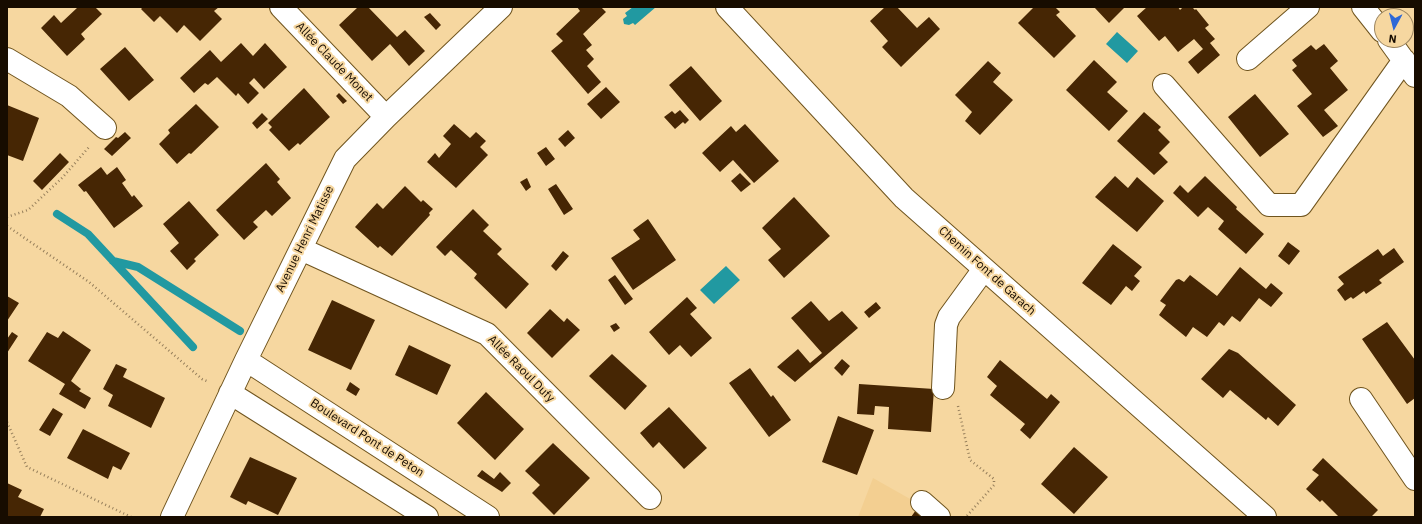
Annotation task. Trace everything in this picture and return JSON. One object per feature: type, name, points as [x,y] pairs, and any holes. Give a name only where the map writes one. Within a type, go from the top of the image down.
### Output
[{"type":"street","name":"Allée Claude Monet","points":[[281,7],[386,117]]},
{"type":"street","name":"Avenue Henri Matisse","points":[[172,517],[230,393],[345,159],[386,117],[501,7]]},
{"type":"street","name":"Chemin Font de Garach","points":[[727,7],[904,198],[1265,517]]},
{"type":"street","points":[[1248,59],[1308,7]]},
{"type":"street","points":[[1363,7],[1374,21]]},
{"type":"street","points":[[1164,85],[1269,205],[1301,205],[1410,68],[1395,48]]},
{"type":"street","points":[[7,59],[69,96],[106,128]]},
{"type":"street","name":"Allée Raoul Dufy","points":[[301,249],[487,334],[650,498]]},
{"type":"street","points":[[950,394],[946,325],[949,317],[984,269]]},
{"type":"street","name":"Boulevard Pont de Peton","points":[[246,360],[488,517]]},
{"type":"street","points":[[230,393],[427,517]]},
{"type":"street","points":[[1360,399],[1415,479]]},
{"type":"street","points":[[922,502],[939,517]]},
{"type":"path","points":[[7,217],[28,210],[63,176],[106,128]]},
{"type":"path","points":[[7,226],[89,282],[202,379],[230,393]]},
{"type":"path","points":[[950,394],[970,460],[994,480],[994,485],[966,517]]},
{"type":"path","points":[[7,422],[27,467],[130,517]]},
{"type":"shaded area","points":[[873,478],[942,517],[858,517]]},
{"type":"water","points":[[633,7],[656,7],[635,25],[633,23],[629,25],[624,24],[623,19],[627,16],[625,13]]},
{"type":"water","points":[[1117,32],[1138,51],[1127,63],[1106,44]]},
{"type":"water","points":[[726,266],[740,280],[714,304],[700,290]]},
{"type":"building","points":[[78,7],[95,7],[102,14],[81,34],[85,39],[67,56],[41,28],[54,15],[61,23]]},
{"type":"building","points":[[143,7],[219,7],[214,11],[222,19],[200,41],[184,25],[177,33],[160,16],[154,22],[141,9]]},
{"type":"building","points":[[358,7],[368,7],[397,37],[405,30],[425,51],[409,66],[390,44],[372,61],[339,25]]},
{"type":"building","points":[[577,7],[601,7],[606,12],[583,34],[592,45],[586,50],[594,59],[587,66],[601,82],[588,94],[551,51],[563,41],[556,34],[580,11]]},
{"type":"building","points":[[885,7],[897,7],[917,28],[929,17],[940,29],[901,67],[882,47],[888,41],[870,21]]},
{"type":"building","points":[[1034,7],[1055,7],[1060,12],[1056,15],[1076,36],[1054,58],[1018,23]]},
{"type":"building","points":[[1094,7],[1125,7],[1109,23]]},
{"type":"building","points":[[1147,7],[1178,7],[1180,10],[1183,7],[1192,7],[1195,10],[1196,9],[1209,25],[1205,28],[1215,39],[1210,43],[1220,55],[1198,74],[1188,62],[1203,49],[1194,39],[1178,52],[1165,36],[1159,41],[1137,16]]},
{"type":"building","points":[[430,13],[441,25],[436,30],[424,17]]},
{"type":"building","points":[[241,43],[253,56],[265,43],[287,67],[264,89],[254,78],[249,83],[259,93],[248,104],[238,93],[236,96],[217,77],[208,85],[205,83],[194,93],[180,78],[210,50],[221,62]]},
{"type":"building","points":[[1324,44],[1338,61],[1330,68],[1348,90],[1324,110],[1338,126],[1323,137],[1297,106],[1312,94],[1292,70],[1297,66],[1292,60],[1311,45],[1316,50]]},
{"type":"building","points":[[125,47],[154,80],[129,101],[100,69]]},
{"type":"building","points":[[1094,60],[1117,82],[1107,92],[1128,111],[1109,131],[1066,90]]},
{"type":"building","points":[[988,61],[1001,73],[993,82],[1013,100],[980,135],[965,121],[972,112],[955,95]]},
{"type":"building","points":[[691,66],[722,101],[700,121],[669,85]]},
{"type":"building","points":[[606,87],[620,102],[601,119],[587,104]]},
{"type":"building","points":[[304,88],[330,117],[300,145],[298,143],[289,151],[269,130],[272,127],[268,123]]},
{"type":"building","points":[[339,93],[347,101],[343,104],[336,96]]},
{"type":"building","points":[[1255,94],[1289,134],[1260,157],[1228,117]]},
{"type":"building","points":[[196,104],[219,127],[191,154],[189,153],[177,164],[159,144],[170,133],[168,130]]},
{"type":"building","points":[[7,105],[39,118],[23,161],[7,155]]},
{"type":"building","points":[[680,110],[689,120],[685,124],[683,122],[675,129],[664,117],[672,111],[675,114]]},
{"type":"building","points":[[1144,112],[1161,127],[1158,130],[1170,142],[1159,153],[1168,162],[1154,175],[1117,141]]},
{"type":"building","points":[[262,113],[268,119],[257,129],[252,123]]},
{"type":"building","points":[[454,124],[470,138],[476,132],[486,141],[480,147],[488,155],[456,188],[427,162],[435,153],[439,158],[451,144],[443,136]]},
{"type":"building","points":[[745,124],[779,161],[754,183],[733,160],[720,172],[702,153],[731,126],[736,132]]},
{"type":"building","points":[[568,130],[575,138],[565,147],[558,139]]},
{"type":"building","points":[[125,132],[131,138],[112,156],[104,149],[116,137],[118,138]]},
{"type":"building","points":[[546,147],[555,159],[546,166],[537,153]]},
{"type":"building","points":[[60,153],[69,162],[42,190],[33,181]]},
{"type":"building","points":[[266,163],[280,179],[277,182],[291,198],[272,216],[266,210],[253,222],[258,227],[244,240],[216,210]]},
{"type":"building","points":[[101,167],[107,175],[117,167],[126,180],[122,183],[132,197],[134,195],[143,206],[114,228],[86,191],[84,192],[78,185]]},
{"type":"building","points":[[740,173],[751,184],[741,192],[731,181]]},
{"type":"building","points":[[1115,176],[1128,188],[1137,177],[1164,201],[1137,232],[1095,197]]},
{"type":"building","points":[[1205,176],[1237,207],[1236,209],[1264,234],[1246,254],[1218,229],[1224,221],[1208,207],[1198,217],[1173,193],[1180,185],[1188,193]]},
{"type":"building","points":[[527,178],[531,187],[526,191],[520,182]]},
{"type":"building","points":[[556,184],[573,209],[564,215],[548,189]]},
{"type":"building","points":[[405,186],[421,202],[423,200],[433,209],[429,213],[430,215],[392,256],[380,246],[378,248],[355,227],[377,203],[383,209]]},
{"type":"building","points":[[794,197],[830,236],[784,278],[768,260],[781,249],[762,228]]},
{"type":"building","points":[[189,201],[219,235],[194,259],[196,261],[187,270],[170,251],[179,243],[163,224]]},
{"type":"building","points":[[473,209],[489,225],[483,231],[502,249],[497,254],[529,284],[506,309],[474,278],[477,274],[451,250],[445,256],[436,247]]},
{"type":"building","points":[[648,219],[676,260],[633,290],[611,258],[640,239],[633,230]]},
{"type":"building","points":[[1288,242],[1300,251],[1289,265],[1278,256]]},
{"type":"building","points":[[1113,244],[1142,267],[1134,276],[1140,281],[1132,291],[1126,286],[1111,305],[1082,283]]},
{"type":"building","points":[[1394,248],[1404,262],[1379,280],[1382,283],[1366,294],[1364,291],[1353,299],[1351,297],[1345,301],[1337,290],[1344,284],[1338,277],[1378,249],[1383,256]]},
{"type":"building","points":[[563,251],[569,256],[556,271],[551,266]]},
{"type":"building","points":[[1240,267],[1266,289],[1271,283],[1283,293],[1271,307],[1259,298],[1240,322],[1232,316],[1224,326],[1219,322],[1207,337],[1193,327],[1186,337],[1159,315],[1166,305],[1160,301],[1176,280],[1179,279],[1184,282],[1190,275],[1217,296]]},
{"type":"building","points":[[615,275],[633,299],[625,305],[608,280]]},
{"type":"building","points":[[7,296],[19,303],[7,321]]},
{"type":"building","points":[[687,297],[697,308],[690,314],[712,338],[691,357],[680,345],[669,355],[649,332]]},
{"type":"building","points":[[332,300],[375,320],[351,370],[308,350]]},
{"type":"building","points":[[811,301],[829,321],[842,311],[858,328],[795,382],[777,367],[798,349],[810,363],[822,353],[791,318]]},
{"type":"building","points":[[876,302],[881,308],[869,318],[864,312]]},
{"type":"building","points":[[550,309],[564,322],[567,318],[580,330],[552,358],[527,333]]},
{"type":"building","points":[[1387,322],[1415,360],[1415,398],[1407,404],[1362,339]]},
{"type":"building","points":[[616,323],[620,328],[614,332],[610,326]]},
{"type":"building","points":[[63,331],[91,350],[71,381],[81,389],[79,391],[91,398],[85,409],[59,394],[65,384],[28,361],[47,332],[58,338]]},
{"type":"building","points":[[12,332],[18,336],[7,353],[7,339]]},
{"type":"building","points":[[409,345],[451,365],[437,395],[395,375]]},
{"type":"building","points":[[1229,349],[1238,353],[1296,405],[1278,426],[1268,417],[1266,420],[1230,390],[1223,398],[1201,379]]},
{"type":"building","points":[[612,354],[647,386],[625,410],[589,376]]},
{"type":"building","points":[[842,359],[850,366],[842,376],[834,368]]},
{"type":"building","points":[[1000,360],[1047,399],[1051,394],[1060,402],[1030,439],[1020,430],[1025,424],[990,395],[997,386],[987,377]]},
{"type":"building","points":[[116,364],[127,369],[123,377],[165,398],[151,428],[108,406],[113,395],[103,389]]},
{"type":"building","points":[[750,368],[771,397],[773,395],[791,420],[769,437],[729,383]]},
{"type":"building","points":[[350,382],[360,389],[356,396],[346,390]]},
{"type":"building","points":[[859,384],[934,389],[931,432],[888,429],[889,407],[875,406],[874,415],[857,414]]},
{"type":"building","points":[[486,392],[524,429],[495,460],[457,423]]},
{"type":"building","points":[[669,407],[707,448],[684,469],[659,442],[653,448],[640,433]]},
{"type":"building","points":[[53,408],[63,414],[50,436],[39,430]]},
{"type":"building","points":[[838,416],[874,430],[857,475],[822,462]]},
{"type":"building","points":[[83,429],[130,453],[121,470],[113,466],[108,479],[67,458]]},
{"type":"building","points":[[553,443],[590,478],[554,515],[532,493],[540,485],[525,471]]},
{"type":"building","points":[[1074,447],[1108,477],[1074,514],[1041,484]]},
{"type":"building","points":[[250,457],[297,478],[278,515],[248,501],[246,505],[230,497]]},
{"type":"building","points":[[1323,458],[1378,510],[1371,517],[1339,517],[1322,500],[1320,502],[1306,489],[1319,475],[1312,470]]},
{"type":"building","points":[[482,470],[494,479],[500,472],[511,483],[502,492],[477,476]]},
{"type":"building","points":[[7,483],[22,490],[18,497],[44,509],[40,517],[7,517]]},
{"type":"building","points":[[916,510],[925,517],[911,517]]},
{"type":"waterway","points":[[57,214],[88,234],[193,347]]},
{"type":"waterway","points":[[113,261],[138,267],[240,331]]}]
